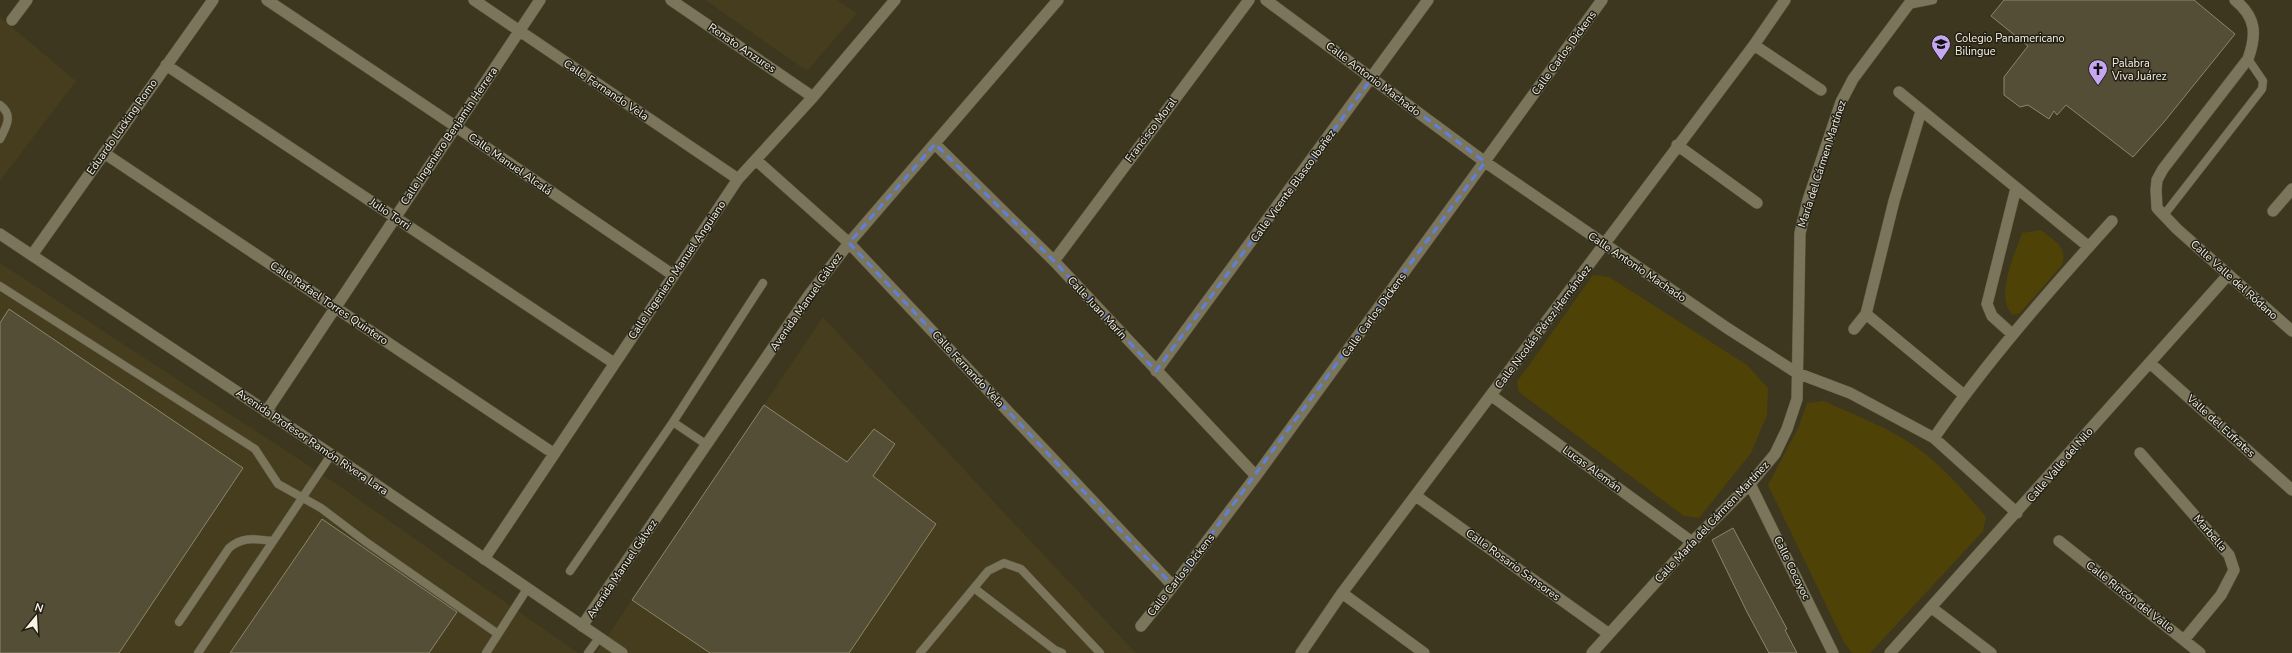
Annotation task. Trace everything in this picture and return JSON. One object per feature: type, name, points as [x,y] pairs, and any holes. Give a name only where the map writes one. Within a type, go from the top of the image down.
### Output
[{"type":"street","points":[[12,20],[27,0]]},
{"type":"street","name":"Eduardo Lucking Romo","points":[[32,255],[213,0]]},
{"type":"street","name":"Calle Manuel Alcalá","points":[[267,0],[673,275]]},
{"type":"street","name":"Calle Fernando Vela","points":[[474,0],[738,179]]},
{"type":"street","name":"Calle Ingeniero Benjamin Herrera","points":[[266,412],[334,307],[540,0]]},
{"type":"street","name":"Renato Anzures","points":[[671,0],[813,97]]},
{"type":"street","name":"Calle Ingeniero Manuel Anguiano","points":[[484,559],[553,453],[738,179],[813,97],[895,0]]},
{"type":"street","name":"Avenida Manuel Gálvez","points":[[582,626],[809,295],[849,242],[1058,0]]},
{"type":"street","name":"Francisco Moral","points":[[1054,261],[1249,0]]},
{"type":"street","name":"Calle Antonio Machado","points":[[1266,0],[1485,162],[1727,328],[1797,373],[1850,393],[1934,438],[2017,513]]},
{"type":"street","name":"Calle Vicente Blasco Ibañez","points":[[1156,371],[1428,0]]},
{"type":"street","name":"Calle Carlos Dickens","points":[[1141,626],[1174,586],[1256,476],[1602,0]]},
{"type":"street","name":"Calle Nicolás Pérez Hernández","points":[[1300,653],[1342,593],[1492,396],[1677,145],[1754,45],[1785,0]]},
{"type":"street","points":[[2235,0],[2245,8],[2253,24],[2254,41],[2248,59]]},
{"type":"street","name":"María del Cármen Martínez","points":[[1797,373],[1800,233],[1808,200],[1841,102],[1853,79],[1910,3]]},
{"type":"street","points":[[1754,45],[1821,90]]},
{"type":"street","name":"Calle Valle del Ródano","points":[[2248,59],[2163,169],[2157,180],[2155,198],[2157,208],[2177,229],[2292,331]]},
{"type":"street","name":"Julio Torri","points":[[166,65],[614,363]]},
{"type":"street","points":[[1899,92],[2089,247]]},
{"type":"street","points":[[1854,329],[1866,314],[1894,201],[1921,111]]},
{"type":"street","name":"Calle Juan Marín","points":[[935,144],[1054,261],[1256,476]]},
{"type":"street","points":[[1677,145],[1757,203]]},
{"type":"street","name":"Calle Rafael Torres Quintero","points":[[104,152],[553,453]]},
{"type":"street","name":"Calle Fernando Vela","points":[[756,160],[849,242],[1174,586]]},
{"type":"street","points":[[2012,334],[1992,316],[1987,304],[2016,188]]},
{"type":"street","points":[[2273,211],[2292,189]]},
{"type":"street","points":[[1934,438],[1964,395],[2012,334],[2112,221]]},
{"type":"street","name":"Avenida Profesor Ramón Rivera Lara","points":[[0,234],[331,455],[622,653]]},
{"type":"street","name":"Calle Valle del Nilo","points":[[1890,653],[2017,513],[2228,275]]},
{"type":"street","points":[[1866,314],[1964,395]]},
{"type":"street","name":"Valle del Eufrates","points":[[2150,363],[2292,490]]},
{"type":"street","name":"Calle María del Cármen Martínez","points":[[1592,653],[1692,542],[1750,484],[1775,454],[1787,429],[1797,399],[1797,373]]},
{"type":"street","name":"Lucas Alemán","points":[[1492,396],[1692,542]]},
{"type":"street","name":"Marbella","points":[[2140,453],[2229,555],[2234,570],[2222,595],[2184,640]]},
{"type":"street","name":"Calle Cocoyoc","points":[[1750,484],[1833,653]]},
{"type":"street","name":"Calle Rosario Sansores","points":[[1416,496],[1609,634]]},
{"type":"street","name":"Calle Rincón del Valle","points":[[2059,542],[2200,653]]},
{"type":"street","points":[[1342,593],[1424,653]]},
{"type":"street","points":[[1932,608],[1991,653]]},
{"type":"lane","points":[[1910,3],[1933,0]]},
{"type":"lane","points":[[2164,215],[2262,89],[2263,82],[2248,59]]},
{"type":"lane","points":[[0,105],[4,108],[8,117],[8,126],[0,139]]},
{"type":"lane","points":[[570,571],[673,422],[763,283]]},
{"type":"lane","points":[[0,286],[255,449],[262,457],[273,479],[286,490],[321,508],[366,542],[498,634]]},
{"type":"lane","points":[[673,422],[707,445]]},
{"type":"lane","points":[[198,653],[331,455]]},
{"type":"lane","points":[[179,622],[229,548],[237,540],[251,538],[272,541]]},
{"type":"lane","points":[[920,653],[974,588],[996,565],[1004,563],[1012,564],[1021,569],[1095,652]]},
{"type":"lane","points":[[974,588],[1055,650],[1062,653]]},
{"type":"lane","points":[[486,653],[527,589]]},
{"type":"lane","points":[[588,653],[599,638]]},
{"type":"highlighted area","points":[[1372,78],[1485,162],[1173,586],[849,243],[935,144],[1054,261],[1156,371]]},
{"type":"shaded area","points":[[705,0],[837,0],[857,13],[807,71]]},
{"type":"shaded area","points":[[0,17],[76,81],[0,181]]},
{"type":"shaded area","points":[[2041,230],[2059,244],[2063,253],[2062,265],[2020,313],[2013,315],[2005,298],[2011,264],[2022,233]]},
{"type":"shaded area","points":[[0,263],[338,485],[578,653],[0,653]]},
{"type":"shaded area","points":[[1593,275],[1609,277],[1747,365],[1768,388],[1767,415],[1751,453],[1699,518],[1684,516],[1519,392],[1517,382]]},
{"type":"shaded area","points":[[823,317],[1008,517],[1136,653],[596,653]]},
{"type":"shaded area","points":[[1824,401],[1873,423],[1909,442],[1937,464],[1972,500],[1986,517],[1983,531],[1870,653],[1852,653],[1844,642],[1768,485],[1799,426],[1807,403]]},
{"type":"building","name":"Palabra Viva Juárez","points":[[2004,0],[2194,0],[2235,34],[2164,122],[2133,157],[2066,105],[2057,115],[2054,111],[2049,119],[2028,105],[2020,107],[2004,95],[2004,77],[2028,46],[1991,16]]},
{"type":"building","points":[[9,309],[243,468],[119,653],[0,653],[0,323]]},
{"type":"building","points":[[764,405],[847,462],[874,429],[895,444],[873,476],[936,524],[849,653],[710,653],[632,600]]},
{"type":"building","points":[[322,519],[457,612],[429,653],[230,653]]},
{"type":"building","points":[[1733,528],[1787,629],[1785,630],[1797,653],[1769,653],[1747,612],[1712,540]]},
{"type":"place","name":"Colegio Panamericano Bilingue","points":[[1941,61]]},
{"type":"place","name":"Palabra Viva Juárez","points":[[2098,86]]}]
